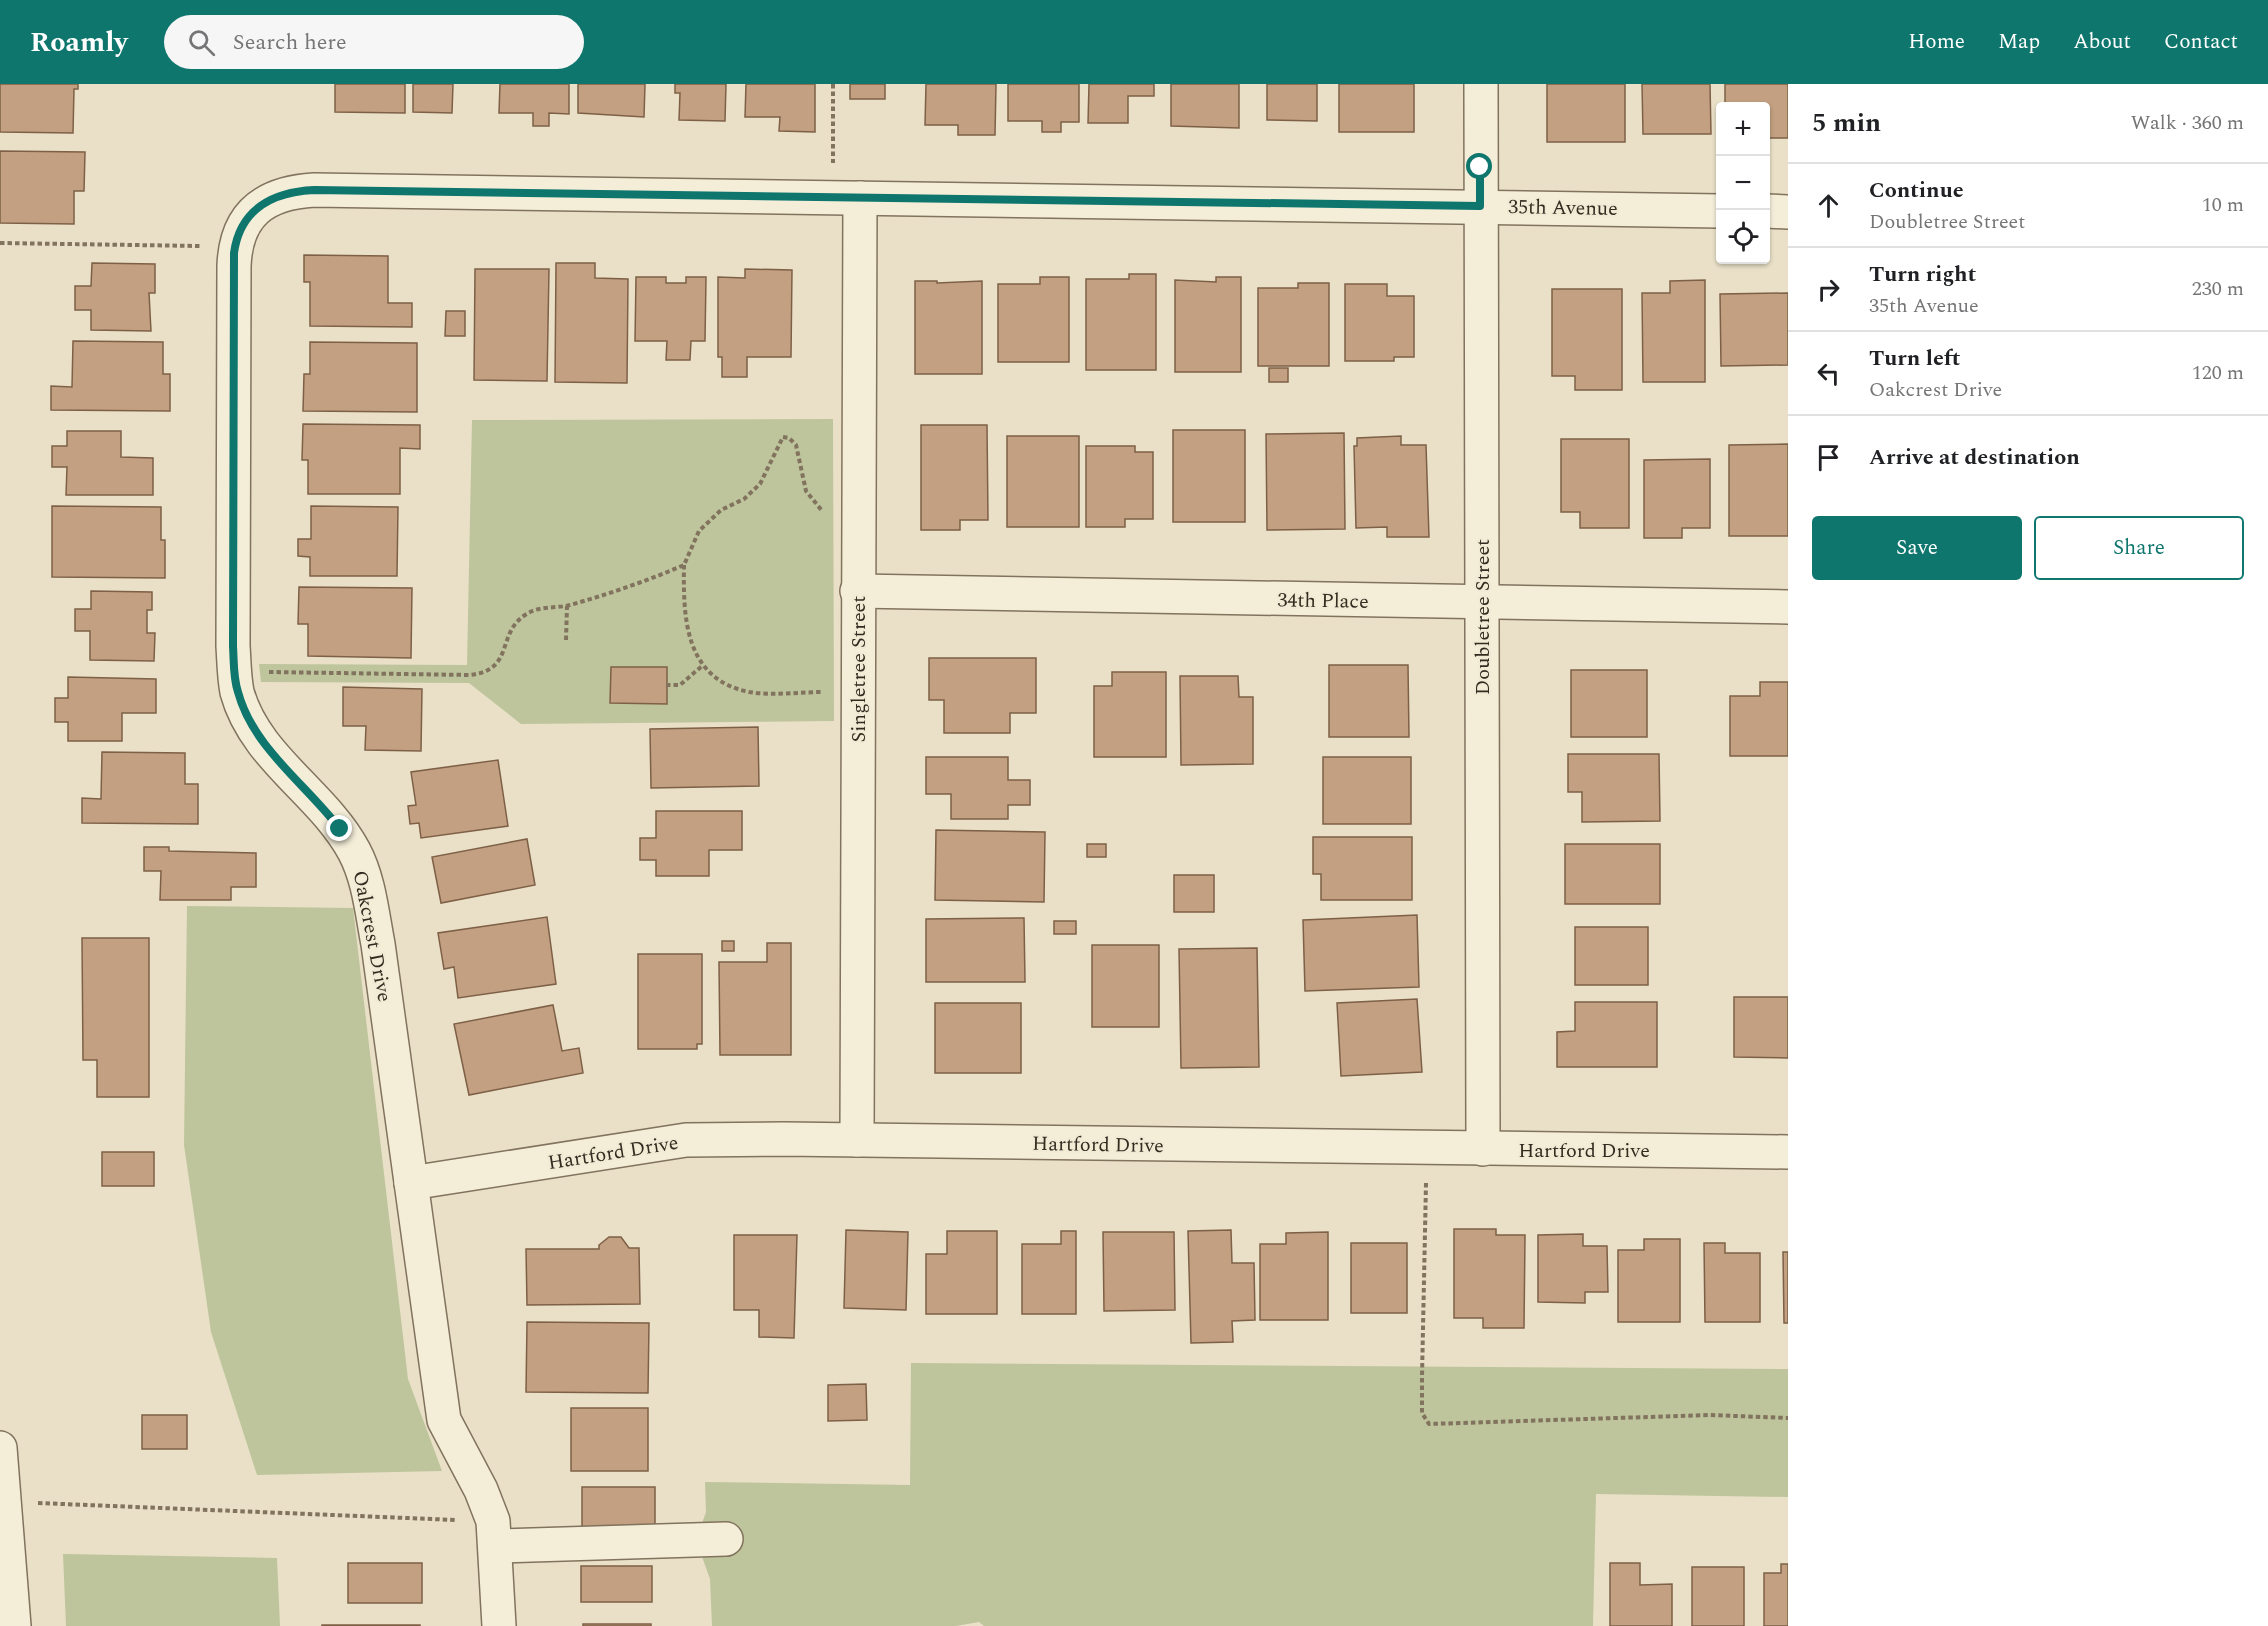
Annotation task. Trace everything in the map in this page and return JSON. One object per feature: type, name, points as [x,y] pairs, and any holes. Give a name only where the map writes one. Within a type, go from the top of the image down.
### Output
[{"type":"street","name":"Doubletree Street","points":[[1481,84],[1483,1149]]},
{"type":"street","name":"35th Avenue","points":[[258,207],[293,191],[314,190],[1716,211]]},
{"type":"street","name":"Singletree Street","points":[[846,197],[858,591],[858,1140]]},
{"type":"street","name":"Oakcrest Drive","points":[[258,207],[240,228],[235,246],[235,672],[237,692],[245,710],[270,750],[325,810],[353,849],[361,865],[378,944],[444,1420],[460,1455],[481,1490],[494,1534],[499,1626]]},
{"type":"street","points":[[1770,212],[1788,212]]},
{"type":"street","name":"34th Place","points":[[858,591],[1788,607]]},
{"type":"street","name":"Hartford Drive","points":[[411,1183],[686,1140],[858,1140],[1788,1152]]},
{"type":"street","points":[[0,1448],[14,1626]]},
{"type":"street","points":[[494,1534],[726,1539]]},
{"type":"path","points":[[832,84],[846,197]]},
{"type":"path","points":[[0,243],[235,246]]},
{"type":"path","points":[[824,517],[822,509],[806,491],[796,445],[789,438],[783,437],[760,484],[744,499],[721,510],[699,531],[684,566],[685,616],[694,653],[702,666],[724,682],[749,692],[824,692]]},
{"type":"path","points":[[235,672],[480,674],[497,665],[513,626],[522,616],[531,611],[567,606],[684,566]]},
{"type":"path","points":[[566,640],[567,606]]},
{"type":"path","points":[[666,685],[680,685],[702,666]]},
{"type":"path","points":[[824,682],[824,701]]},
{"type":"path","points":[[1428,1148],[1422,1413],[1429,1424],[1710,1415],[1788,1419]]},
{"type":"path","points":[[4,1502],[494,1534]]},
{"type":"green space","points":[[833,419],[834,721],[521,724],[469,683],[261,682],[259,664],[467,665],[472,420]]},
{"type":"green space","points":[[187,906],[353,908],[408,1379],[442,1471],[257,1475],[211,1332],[184,1145]]},
{"type":"green space","points":[[911,1363],[1788,1369],[1788,1497],[1596,1494],[1593,1626],[984,1626],[979,1622],[956,1626],[712,1626],[710,1579],[696,1540],[706,1512],[705,1482],[910,1485]]},
{"type":"green space","points":[[63,1554],[277,1558],[280,1626],[66,1626]]},
{"type":"building","points":[[0,84],[78,84],[78,89],[74,89],[73,133],[0,132]]},
{"type":"building","points":[[335,84],[405,84],[405,113],[335,112]]},
{"type":"building","points":[[413,84],[453,84],[452,113],[413,112]]},
{"type":"building","points":[[500,84],[569,84],[569,114],[549,113],[549,126],[533,126],[533,113],[499,113]]},
{"type":"building","points":[[578,84],[645,84],[644,117],[578,113]]},
{"type":"building","points":[[675,84],[726,84],[725,121],[679,120],[680,93],[675,93]]},
{"type":"building","points":[[746,84],[815,84],[815,132],[779,131],[780,117],[745,117]]},
{"type":"building","points":[[850,84],[885,84],[885,99],[850,99]]},
{"type":"building","points":[[926,84],[996,84],[995,135],[958,135],[958,125],[925,125]]},
{"type":"building","points":[[1008,84],[1079,84],[1079,122],[1061,122],[1061,132],[1042,132],[1042,121],[1008,121]]},
{"type":"building","points":[[1089,84],[1154,84],[1154,96],[1128,96],[1128,123],[1088,123]]},
{"type":"building","points":[[1171,84],[1239,84],[1239,128],[1171,126]]},
{"type":"building","points":[[1267,84],[1317,84],[1317,121],[1267,120]]},
{"type":"building","points":[[1339,84],[1414,84],[1414,132],[1339,132]]},
{"type":"building","points":[[1547,84],[1625,84],[1625,142],[1547,142]]},
{"type":"building","points":[[1642,84],[1710,84],[1711,134],[1643,134]]},
{"type":"building","points":[[1725,84],[1788,84],[1788,138],[1770,138],[1770,102],[1725,102]]},
{"type":"building","points":[[0,151],[85,152],[84,191],[74,191],[74,224],[0,223]]},
{"type":"building","points":[[304,255],[388,256],[388,303],[412,303],[412,327],[310,326],[310,282],[304,282]]},
{"type":"building","points":[[92,263],[155,264],[155,293],[149,293],[151,331],[91,330],[91,310],[75,310],[75,286],[91,286]]},
{"type":"building","points":[[556,263],[595,263],[595,278],[628,279],[627,383],[555,382]]},
{"type":"building","points":[[475,269],[549,269],[547,381],[474,380]]},
{"type":"building","points":[[745,269],[792,270],[791,357],[747,357],[747,377],[722,377],[722,357],[718,357],[718,277],[745,278]]},
{"type":"building","points":[[1129,274],[1156,274],[1156,370],[1086,370],[1086,279],[1129,279]]},
{"type":"building","points":[[636,277],[666,277],[666,283],[686,283],[686,277],[706,277],[705,341],[691,341],[690,360],[666,360],[667,341],[635,341]]},
{"type":"building","points":[[1040,277],[1069,277],[1069,362],[998,362],[998,284],[1040,284]]},
{"type":"building","points":[[1216,277],[1241,277],[1241,372],[1175,372],[1175,280],[1216,282]]},
{"type":"building","points":[[1705,280],[1705,382],[1643,382],[1642,293],[1670,293],[1670,281]]},
{"type":"building","points":[[915,281],[937,281],[937,283],[982,281],[982,374],[915,374]]},
{"type":"building","points":[[1298,283],[1329,283],[1329,366],[1258,366],[1258,288],[1298,288]]},
{"type":"building","points":[[1345,284],[1387,284],[1387,296],[1414,296],[1414,357],[1394,357],[1394,361],[1345,361]]},
{"type":"building","points":[[1552,289],[1622,289],[1622,390],[1575,390],[1575,376],[1552,376]]},
{"type":"building","points":[[1788,293],[1788,365],[1721,366],[1720,294]]},
{"type":"building","points":[[446,311],[465,311],[465,336],[445,336]]},
{"type":"building","points":[[73,341],[163,342],[163,374],[170,374],[170,411],[51,410],[51,386],[72,387]]},
{"type":"building","points":[[310,342],[417,343],[417,412],[303,411],[304,374],[310,374]]},
{"type":"building","points":[[1269,368],[1288,368],[1288,382],[1269,382]]},
{"type":"building","points":[[303,424],[420,425],[420,449],[400,448],[400,494],[308,494],[308,460],[302,460]]},
{"type":"building","points":[[921,425],[987,425],[988,520],[960,520],[960,530],[921,530]]},
{"type":"building","points":[[1173,430],[1245,430],[1245,522],[1173,522]]},
{"type":"building","points":[[67,431],[121,431],[121,457],[153,458],[153,495],[66,495],[67,467],[52,467],[52,446],[67,446]]},
{"type":"building","points":[[1344,433],[1345,529],[1267,530],[1266,434]]},
{"type":"building","points":[[1007,436],[1079,436],[1079,527],[1007,527]]},
{"type":"building","points":[[1401,436],[1401,445],[1426,445],[1429,537],[1387,537],[1387,527],[1356,528],[1354,446],[1357,446],[1357,438]]},
{"type":"building","points":[[1561,439],[1629,439],[1629,528],[1580,528],[1580,512],[1561,512]]},
{"type":"building","points":[[1788,444],[1788,536],[1729,536],[1729,445]]},
{"type":"building","points":[[1086,446],[1135,446],[1135,452],[1153,452],[1153,519],[1125,519],[1125,527],[1086,527]]},
{"type":"building","points":[[1710,459],[1710,528],[1682,528],[1682,538],[1644,538],[1644,460]]},
{"type":"building","points":[[52,506],[161,507],[161,540],[165,540],[165,578],[52,577]]},
{"type":"building","points":[[311,506],[398,507],[397,576],[310,576],[310,557],[298,556],[298,539],[311,539]]},
{"type":"building","points":[[299,587],[412,588],[411,658],[308,656],[308,624],[298,624]]},
{"type":"building","points":[[91,591],[152,592],[152,610],[147,610],[147,633],[155,633],[154,661],[90,660],[90,631],[75,631],[75,609],[91,609]]},
{"type":"building","points":[[929,658],[1036,658],[1036,713],[1010,713],[1010,733],[944,733],[944,700],[929,700]]},
{"type":"building","points":[[1329,665],[1408,665],[1409,737],[1329,737]]},
{"type":"building","points":[[611,667],[667,667],[667,704],[610,703]]},
{"type":"building","points":[[1571,670],[1647,670],[1647,737],[1571,737]]},
{"type":"building","points":[[1112,672],[1166,672],[1166,757],[1094,757],[1094,686],[1112,686]]},
{"type":"building","points":[[1180,676],[1238,676],[1239,697],[1253,697],[1253,764],[1181,765]]},
{"type":"building","points":[[68,677],[156,679],[156,713],[122,713],[122,741],[68,741],[68,722],[55,722],[55,698],[68,698]]},
{"type":"building","points":[[1760,682],[1788,682],[1788,756],[1730,756],[1730,696],[1760,696]]},
{"type":"building","points":[[343,687],[422,689],[421,751],[365,750],[366,726],[343,726]]},
{"type":"building","points":[[758,727],[759,786],[651,788],[650,729]]},
{"type":"building","points":[[102,752],[185,753],[185,784],[198,784],[198,824],[82,823],[82,798],[101,799]]},
{"type":"building","points":[[1568,754],[1659,754],[1660,821],[1582,822],[1582,792],[1568,792]]},
{"type":"building","points":[[926,757],[1008,757],[1008,780],[1030,780],[1030,805],[1008,805],[1008,819],[951,819],[951,794],[926,794]]},
{"type":"building","points":[[1323,757],[1411,757],[1411,824],[1323,824]]},
{"type":"building","points":[[498,760],[508,826],[421,838],[419,823],[410,824],[408,806],[416,805],[411,772]]},
{"type":"building","points":[[656,811],[742,811],[742,850],[709,850],[709,876],[656,876],[656,860],[640,860],[640,838],[656,838]]},
{"type":"building","points":[[936,830],[1045,832],[1044,902],[935,900]]},
{"type":"building","points":[[1313,837],[1412,837],[1412,900],[1321,900],[1321,874],[1313,874]]},
{"type":"building","points":[[527,839],[535,885],[441,903],[432,857]]},
{"type":"building","points":[[1087,844],[1106,844],[1106,857],[1087,857]]},
{"type":"building","points":[[1565,844],[1660,844],[1660,904],[1565,904]]},
{"type":"building","points":[[144,847],[169,847],[169,851],[256,853],[256,887],[231,887],[231,900],[160,900],[161,871],[144,871]]},
{"type":"building","points":[[1174,875],[1214,875],[1214,912],[1174,912]]},
{"type":"building","points":[[1417,915],[1419,987],[1305,991],[1303,920]]},
{"type":"building","points":[[547,917],[556,984],[458,998],[454,967],[444,969],[438,933]]},
{"type":"building","points":[[1024,918],[1025,982],[926,982],[926,919]]},
{"type":"building","points":[[1054,921],[1076,921],[1076,934],[1054,934]]},
{"type":"building","points":[[1575,927],[1648,927],[1648,985],[1575,985]]},
{"type":"building","points":[[82,938],[149,938],[149,1097],[97,1097],[97,1060],[83,1060]]},
{"type":"building","points":[[722,941],[734,941],[734,951],[722,951]]},
{"type":"building","points":[[767,943],[791,943],[791,1055],[720,1055],[719,962],[767,962]]},
{"type":"building","points":[[1092,945],[1159,945],[1159,1027],[1092,1027]]},
{"type":"building","points":[[1257,948],[1259,1067],[1181,1068],[1179,949]]},
{"type":"building","points":[[638,954],[702,954],[702,1044],[697,1044],[697,1049],[638,1049]]},
{"type":"building","points":[[1734,997],[1788,997],[1788,1058],[1734,1057]]},
{"type":"building","points":[[1417,999],[1422,1072],[1341,1076],[1337,1003]]},
{"type":"building","points":[[1575,1002],[1657,1002],[1657,1067],[1557,1067],[1557,1032],[1575,1031]]},
{"type":"building","points":[[935,1003],[1021,1003],[1021,1073],[935,1073]]},
{"type":"building","points":[[553,1005],[562,1051],[579,1048],[583,1073],[469,1095],[454,1024]]},
{"type":"building","points":[[102,1152],[154,1152],[154,1186],[102,1186]]},
{"type":"building","points":[[1454,1229],[1496,1229],[1496,1235],[1525,1235],[1524,1328],[1483,1328],[1483,1318],[1454,1318]]},
{"type":"building","points":[[846,1230],[908,1232],[906,1310],[844,1308]]},
{"type":"building","points":[[1231,1230],[1232,1263],[1254,1263],[1255,1320],[1232,1321],[1233,1342],[1191,1343],[1188,1231]]},
{"type":"building","points":[[947,1231],[997,1231],[997,1314],[926,1314],[926,1254],[947,1254]]},
{"type":"building","points":[[1061,1231],[1076,1231],[1076,1314],[1022,1314],[1022,1244],[1061,1244]]},
{"type":"building","points":[[1103,1232],[1174,1232],[1175,1310],[1104,1311]]},
{"type":"building","points":[[1328,1232],[1328,1320],[1260,1320],[1260,1244],[1286,1244],[1286,1233]]},
{"type":"building","points":[[1583,1234],[1583,1246],[1607,1246],[1608,1292],[1585,1292],[1585,1303],[1538,1302],[1538,1235]]},
{"type":"building","points":[[734,1235],[797,1235],[794,1338],[759,1337],[759,1310],[734,1310]]},
{"type":"building","points":[[609,1237],[621,1237],[629,1248],[639,1248],[640,1304],[527,1305],[526,1249],[599,1249],[599,1245]]},
{"type":"building","points":[[1644,1239],[1680,1239],[1680,1322],[1618,1322],[1618,1250],[1644,1250]]},
{"type":"building","points":[[1351,1243],[1407,1243],[1407,1313],[1351,1313]]},
{"type":"building","points":[[1704,1243],[1725,1243],[1725,1253],[1760,1253],[1760,1322],[1705,1322]]},
{"type":"building","points":[[1783,1252],[1788,1252],[1788,1323],[1784,1323]]},
{"type":"building","points":[[527,1322],[649,1323],[648,1393],[526,1392]]},
{"type":"building","points":[[866,1384],[867,1420],[828,1421],[828,1385]]},
{"type":"building","points":[[571,1408],[648,1408],[648,1471],[571,1471]]},
{"type":"building","points":[[142,1415],[187,1415],[187,1449],[142,1449]]},
{"type":"building","points":[[582,1487],[655,1487],[655,1528],[582,1528]]},
{"type":"building","points":[[348,1563],[422,1563],[422,1603],[348,1603]]},
{"type":"building","points":[[1610,1563],[1640,1563],[1640,1585],[1672,1584],[1672,1626],[1610,1626]]},
{"type":"building","points":[[1781,1564],[1788,1564],[1788,1626],[1764,1626],[1764,1573],[1781,1573]]},
{"type":"building","points":[[581,1566],[652,1566],[652,1602],[581,1602]]},
{"type":"building","points":[[1692,1567],[1744,1567],[1744,1626],[1692,1626]]},
{"type":"building","points":[[583,1624],[651,1624],[651,1626],[583,1626]]},
{"type":"building","points":[[420,1625],[420,1626],[322,1626]]},
{"type":"route","points":[[340,829],[270,750],[245,710],[237,692],[233,646],[234,253],[240,228],[258,207],[293,191],[314,190],[1480,206],[1480,167]]}]
